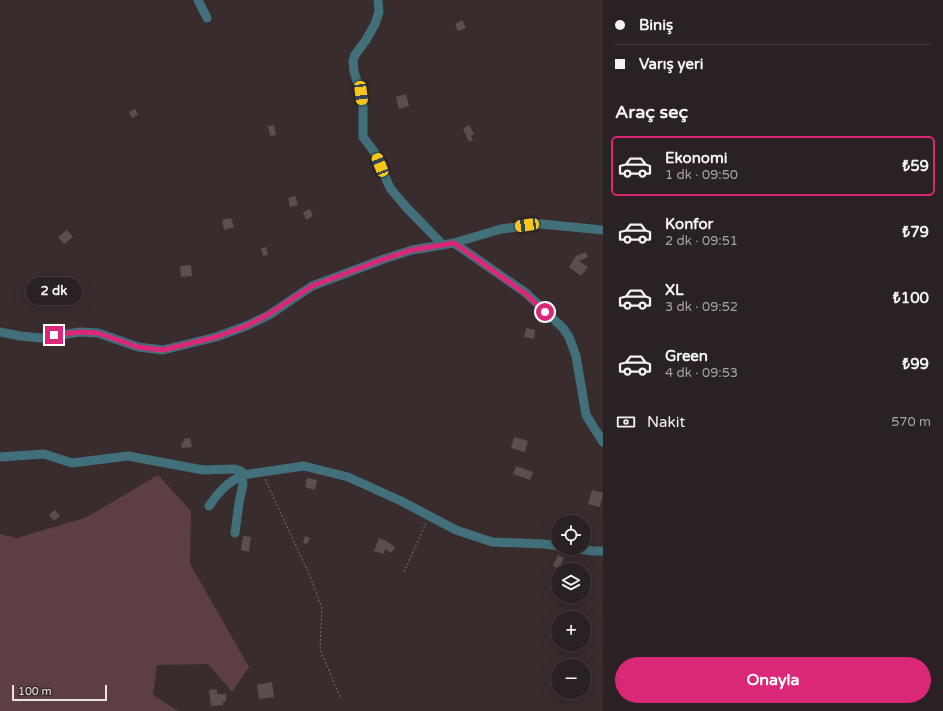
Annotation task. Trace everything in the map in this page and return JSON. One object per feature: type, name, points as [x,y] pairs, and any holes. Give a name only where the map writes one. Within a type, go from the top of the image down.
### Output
[{"type":"street","points":[[198,0],[206,18]]},
{"type":"street","points":[[378,0],[379,12],[375,24],[355,55],[353,62],[354,72],[361,93],[363,106],[363,137],[375,153],[390,188],[443,245]]},
{"type":"street","points":[[0,332],[41,338],[80,332],[98,333],[138,347],[163,350],[216,337],[246,326],[269,314],[312,286],[412,250],[454,243],[501,229],[541,224],[603,230]]},
{"type":"street","points":[[454,243],[526,294],[563,328],[569,337],[576,356],[586,415],[603,442]]},
{"type":"street","points":[[0,457],[44,454],[72,463],[128,456],[203,470],[234,469],[241,471],[243,484],[235,533]]},
{"type":"street","points":[[209,506],[221,489],[236,478],[304,466],[348,477],[456,530],[492,542],[551,545]]},
{"type":"street","points":[[591,551],[603,551]]},
{"type":"path","points":[[262,473],[310,576],[322,608],[320,649],[340,697]]},
{"type":"path","points":[[404,572],[429,516]]},
{"type":"shaded area","points":[[158,475],[191,511],[190,564],[249,667],[232,692],[208,664],[157,665],[153,695],[178,711],[0,711],[0,534],[17,538],[87,517]]},
{"type":"building","points":[[462,20],[466,28],[458,31],[455,24]]},
{"type":"building","points":[[406,94],[409,106],[399,109],[396,97]]},
{"type":"building","points":[[135,109],[138,115],[132,118],[129,112]]},
{"type":"building","points":[[274,125],[276,135],[270,136],[268,126]]},
{"type":"building","points":[[469,125],[474,134],[471,136],[473,140],[469,142],[463,129]]},
{"type":"building","points":[[295,196],[298,205],[290,207],[288,198]]},
{"type":"building","points":[[310,209],[313,216],[306,220],[303,212]]},
{"type":"building","points":[[231,218],[234,227],[224,230],[222,220]]},
{"type":"building","points":[[67,230],[73,237],[64,244],[58,237]]},
{"type":"building","points":[[266,247],[268,255],[263,256],[261,248]]},
{"type":"building","points":[[586,252],[588,257],[579,261],[588,267],[581,276],[569,267],[576,256]]},
{"type":"building","points":[[191,265],[192,276],[181,277],[180,266]]},
{"type":"building","points":[[526,328],[535,330],[534,339],[524,337]]},
{"type":"building","points":[[514,437],[528,441],[525,452],[511,448]]},
{"type":"building","points":[[190,438],[192,447],[182,448],[181,443],[184,442],[183,439]]},
{"type":"building","points":[[516,466],[533,472],[530,480],[513,474]]},
{"type":"building","points":[[307,478],[317,480],[315,490],[305,487]]},
{"type":"building","points":[[592,490],[603,493],[600,507],[588,504]]},
{"type":"building","points":[[55,510],[60,516],[54,521],[49,515]]},
{"type":"building","points":[[243,536],[251,537],[249,552],[241,550]]},
{"type":"building","points":[[305,536],[310,538],[307,544],[303,543]]},
{"type":"building","points":[[379,538],[395,547],[391,553],[385,549],[384,554],[374,551]]},
{"type":"building","points":[[558,555],[564,558],[562,563],[554,563]]},
{"type":"building","points":[[272,682],[274,697],[259,699],[257,685]]},
{"type":"building","points":[[217,689],[217,694],[226,694],[226,701],[223,702],[223,705],[211,706],[209,690]]},
{"type":"route","points":[[54,335],[80,332],[98,333],[138,347],[163,350],[216,337],[246,326],[269,314],[312,286],[384,259],[412,250],[454,243],[526,294],[545,312]]}]
